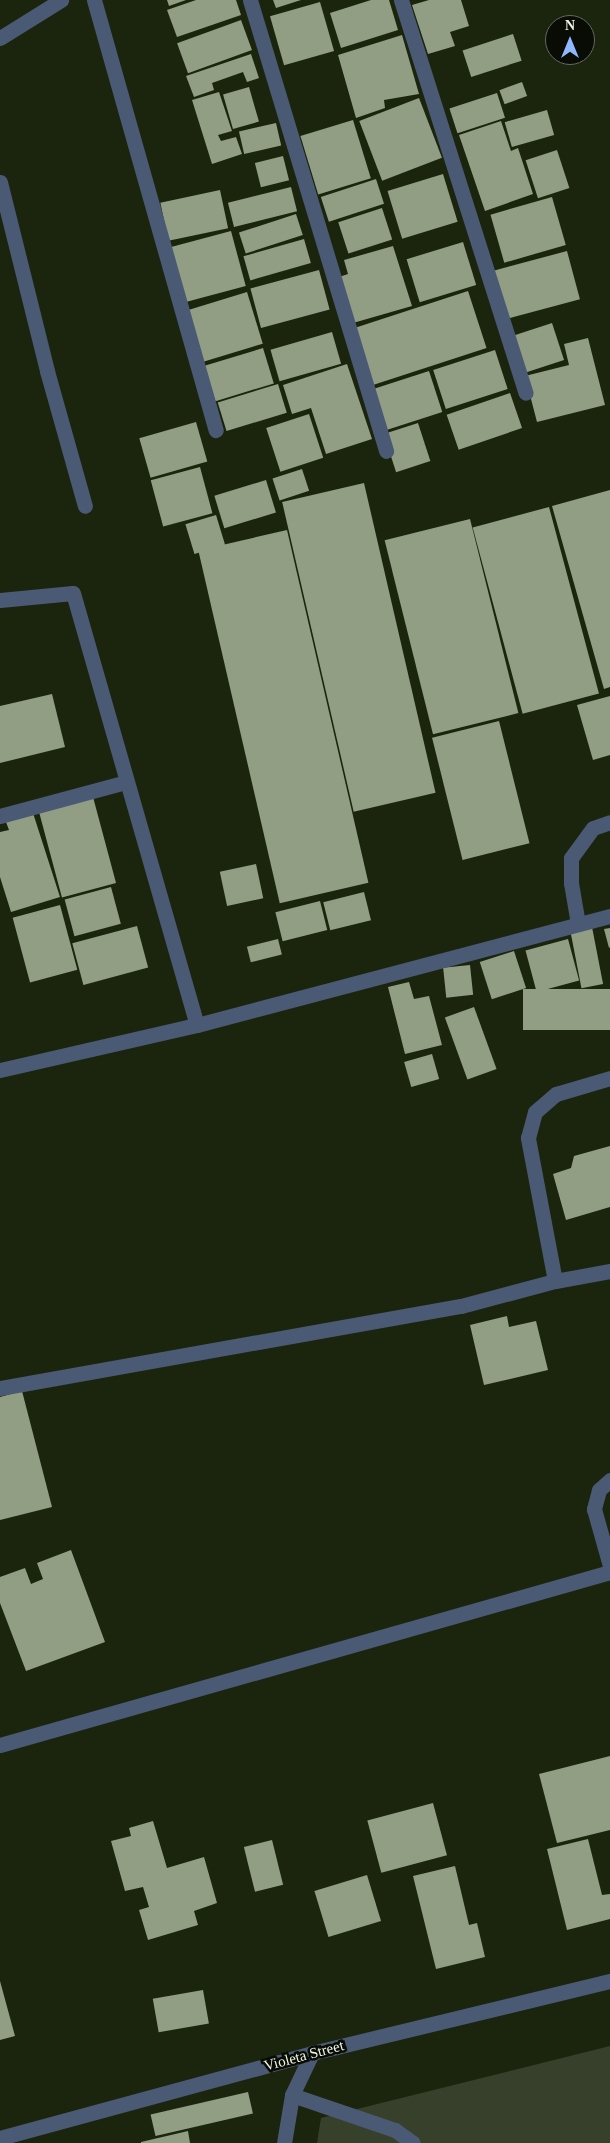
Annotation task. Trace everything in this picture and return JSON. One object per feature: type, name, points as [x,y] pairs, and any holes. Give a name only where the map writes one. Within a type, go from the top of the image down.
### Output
[{"type":"street","points":[[0,38],[61,0]]},
{"type":"street","points":[[94,0],[216,430]]},
{"type":"street","points":[[250,0],[386,451]]},
{"type":"street","points":[[401,0],[526,393]]},
{"type":"street","points":[[0,182],[47,371],[85,506]]},
{"type":"street","points":[[0,600],[73,592],[197,1026]]},
{"type":"street","points":[[0,816],[126,782]]},
{"type":"street","points":[[578,924],[571,883],[571,858],[593,828],[610,822]]},
{"type":"street","points":[[0,1070],[197,1026],[610,916]]},
{"type":"street","points":[[555,1281],[528,1138],[535,1112],[556,1094],[610,1078]]},
{"type":"street","points":[[0,1388],[461,1306],[555,1281],[610,1271]]},
{"type":"street","points":[[610,1480],[599,1490],[594,1509],[610,1566]]},
{"type":"street","points":[[0,1745],[610,1572]]},
{"type":"street","name":"Violeta Street","points":[[0,2138],[312,2053],[610,1981]]},
{"type":"street","points":[[284,2143],[292,2095],[312,2053]]},
{"type":"street","points":[[292,2095],[395,2130],[413,2143]]},
{"type":"green space","points":[[610,2046],[610,2143],[317,2143],[321,2118]]},
{"type":"building","points":[[167,0],[186,0],[169,6]]},
{"type":"building","points":[[196,0],[236,0],[241,15],[177,37],[167,10]]},
{"type":"building","points":[[273,0],[301,0],[276,8]]},
{"type":"building","points":[[371,0],[389,0],[398,30],[341,48],[330,13]]},
{"type":"building","points":[[429,0],[461,0],[469,26],[450,32],[455,46],[428,54],[412,5]]},
{"type":"building","points":[[320,2],[334,51],[284,65],[270,16]]},
{"type":"building","points":[[241,20],[252,50],[188,73],[177,43]]},
{"type":"building","points":[[513,34],[522,61],[471,77],[463,50]]},
{"type":"building","points":[[402,35],[419,94],[384,100],[385,108],[356,118],[338,55]]},
{"type":"building","points":[[251,54],[259,78],[247,82],[243,72],[212,83],[214,90],[194,97],[186,76]]},
{"type":"building","points":[[522,82],[527,96],[505,104],[499,90]]},
{"type":"building","points":[[249,87],[259,122],[233,129],[223,94]]},
{"type":"building","points":[[219,92],[232,131],[218,135],[221,141],[236,137],[242,154],[212,164],[192,100]]},
{"type":"building","points":[[497,93],[505,118],[457,133],[449,108]]},
{"type":"building","points":[[419,98],[442,158],[382,181],[359,121]]},
{"type":"building","points":[[547,110],[554,135],[512,147],[505,122]]},
{"type":"building","points":[[353,120],[371,178],[318,194],[300,136]]},
{"type":"building","points":[[501,121],[511,151],[518,148],[533,194],[485,211],[459,135]]},
{"type":"building","points":[[276,123],[281,145],[244,154],[239,132]]},
{"type":"building","points":[[557,150],[569,188],[538,198],[526,160]]},
{"type":"building","points":[[283,156],[289,180],[261,187],[255,163]]},
{"type":"building","points":[[443,174],[458,222],[402,239],[388,191]]},
{"type":"building","points":[[376,179],[384,204],[329,222],[321,197]]},
{"type":"building","points":[[291,187],[297,211],[234,227],[228,203]]},
{"type":"building","points":[[220,190],[228,228],[168,241],[160,203]]},
{"type":"building","points":[[552,197],[566,245],[504,263],[490,215]]},
{"type":"building","points":[[382,208],[392,239],[348,254],[338,222]]},
{"type":"building","points":[[296,214],[303,235],[246,253],[239,233]]},
{"type":"building","points":[[231,231],[246,286],[186,302],[171,247]]},
{"type":"building","points":[[304,239],[311,263],[250,280],[243,256]]},
{"type":"building","points":[[463,242],[476,285],[420,302],[407,259]]},
{"type":"building","points":[[393,246],[412,306],[353,323],[339,277],[348,274],[344,260]]},
{"type":"building","points":[[567,251],[580,299],[506,319],[493,271]]},
{"type":"building","points":[[319,270],[330,310],[261,328],[250,288]]},
{"type":"building","points":[[468,291],[487,348],[371,385],[353,328]]},
{"type":"building","points":[[247,292],[263,344],[203,362],[187,310]]},
{"type":"building","points":[[552,323],[564,360],[525,373],[513,336]]},
{"type":"building","points":[[332,332],[341,364],[280,381],[270,350]]},
{"type":"building","points":[[588,338],[605,405],[537,422],[525,376],[569,365],[564,344]]},
{"type":"building","points":[[263,348],[274,383],[215,401],[205,366]]},
{"type":"building","points":[[495,350],[508,389],[446,409],[433,370]]},
{"type":"building","points":[[347,364],[372,439],[326,454],[311,408],[292,414],[283,385]]},
{"type":"building","points":[[429,371],[442,412],[384,431],[371,390]]},
{"type":"building","points":[[278,384],[287,413],[227,431],[218,402]]},
{"type":"building","points":[[510,393],[522,428],[459,450],[447,415]]},
{"type":"building","points":[[309,414],[323,458],[280,472],[266,428]]},
{"type":"building","points":[[196,422],[207,461],[151,478],[139,438]]},
{"type":"building","points":[[418,423],[430,461],[396,472],[384,434]]},
{"type":"building","points":[[200,467],[212,513],[163,527],[151,480]]},
{"type":"building","points":[[302,469],[309,491],[280,500],[273,479]]},
{"type":"building","points":[[266,480],[276,513],[224,528],[214,496]]},
{"type":"building","points":[[364,483],[436,793],[354,812],[282,502]]},
{"type":"building","points":[[610,490],[610,687],[604,689],[552,506]]},
{"type":"building","points":[[549,507],[599,693],[523,714],[473,527]]},
{"type":"building","points":[[216,515],[225,545],[194,554],[185,524]]},
{"type":"building","points":[[470,519],[518,713],[433,734],[385,540]]},
{"type":"building","points":[[287,530],[368,883],[280,903],[198,550]]},
{"type":"building","points":[[52,694],[65,747],[0,763],[0,706]]},
{"type":"building","points":[[610,696],[610,755],[593,760],[577,705]]},
{"type":"building","points":[[499,721],[529,843],[463,860],[432,738]]},
{"type":"building","points":[[93,797],[116,883],[62,897],[39,811]]},
{"type":"building","points":[[33,813],[60,897],[11,912],[0,877],[0,832],[9,830],[6,822]]},
{"type":"building","points":[[256,864],[263,898],[227,906],[220,872]]},
{"type":"building","points":[[111,887],[121,924],[74,936],[65,899]]},
{"type":"building","points":[[364,892],[371,920],[330,930],[323,902]]},
{"type":"building","points":[[320,901],[327,930],[283,941],[275,912]]},
{"type":"building","points":[[60,905],[77,970],[30,982],[13,918]]},
{"type":"building","points":[[137,926],[148,968],[83,985],[72,943]]},
{"type":"building","points":[[592,927],[603,984],[581,988],[570,931]]},
{"type":"building","points":[[610,928],[610,947],[609,948],[604,929]]},
{"type":"building","points":[[278,939],[282,955],[251,962],[247,947]]},
{"type":"building","points":[[568,939],[579,981],[537,992],[525,950]]},
{"type":"building","points":[[514,951],[526,988],[492,999],[480,962]]},
{"type":"building","points":[[470,965],[473,995],[446,998],[443,968]]},
{"type":"building","points":[[409,982],[414,999],[429,996],[442,1045],[405,1054],[388,987]]},
{"type":"building","points":[[523,989],[610,989],[610,1030],[523,1030]]},
{"type":"building","points":[[474,1007],[497,1069],[467,1080],[445,1018]]},
{"type":"building","points":[[432,1054],[439,1079],[411,1087],[404,1062]]},
{"type":"building","points":[[610,1146],[610,1207],[566,1220],[553,1174],[571,1168],[574,1156]]},
{"type":"building","points":[[507,1316],[509,1327],[536,1321],[548,1370],[484,1385],[470,1325]]},
{"type":"building","points":[[22,1391],[52,1507],[0,1520],[0,1397]]},
{"type":"building","points":[[71,1550],[105,1642],[26,1671],[0,1603],[0,1577],[25,1568],[31,1584],[43,1579],[37,1563]]},
{"type":"building","points":[[610,1756],[610,1830],[557,1843],[539,1774]]},
{"type":"building","points":[[433,1803],[447,1855],[381,1873],[367,1821]]},
{"type":"building","points":[[153,1821],[167,1868],[204,1857],[217,1903],[194,1911],[198,1925],[148,1940],[139,1910],[149,1907],[143,1887],[125,1891],[111,1841],[131,1836],[129,1828]]},
{"type":"building","points":[[588,1839],[602,1895],[610,1894],[610,1919],[567,1930],[547,1849]]},
{"type":"building","points":[[272,1840],[283,1885],[255,1892],[244,1847]]},
{"type":"building","points":[[455,1866],[469,1925],[477,1923],[485,1957],[436,1969],[413,1876]]},
{"type":"building","points":[[367,1875],[381,1921],[328,1937],[314,1891]]},
{"type":"building","points":[[0,1981],[15,2036],[0,2040]]},
{"type":"building","points":[[203,1990],[209,2023],[159,2032],[153,1999]]},
{"type":"building","points":[[248,2092],[253,2113],[156,2136],[151,2114]]},
{"type":"building","points":[[188,2131],[190,2143],[141,2143],[141,2142]]}]
